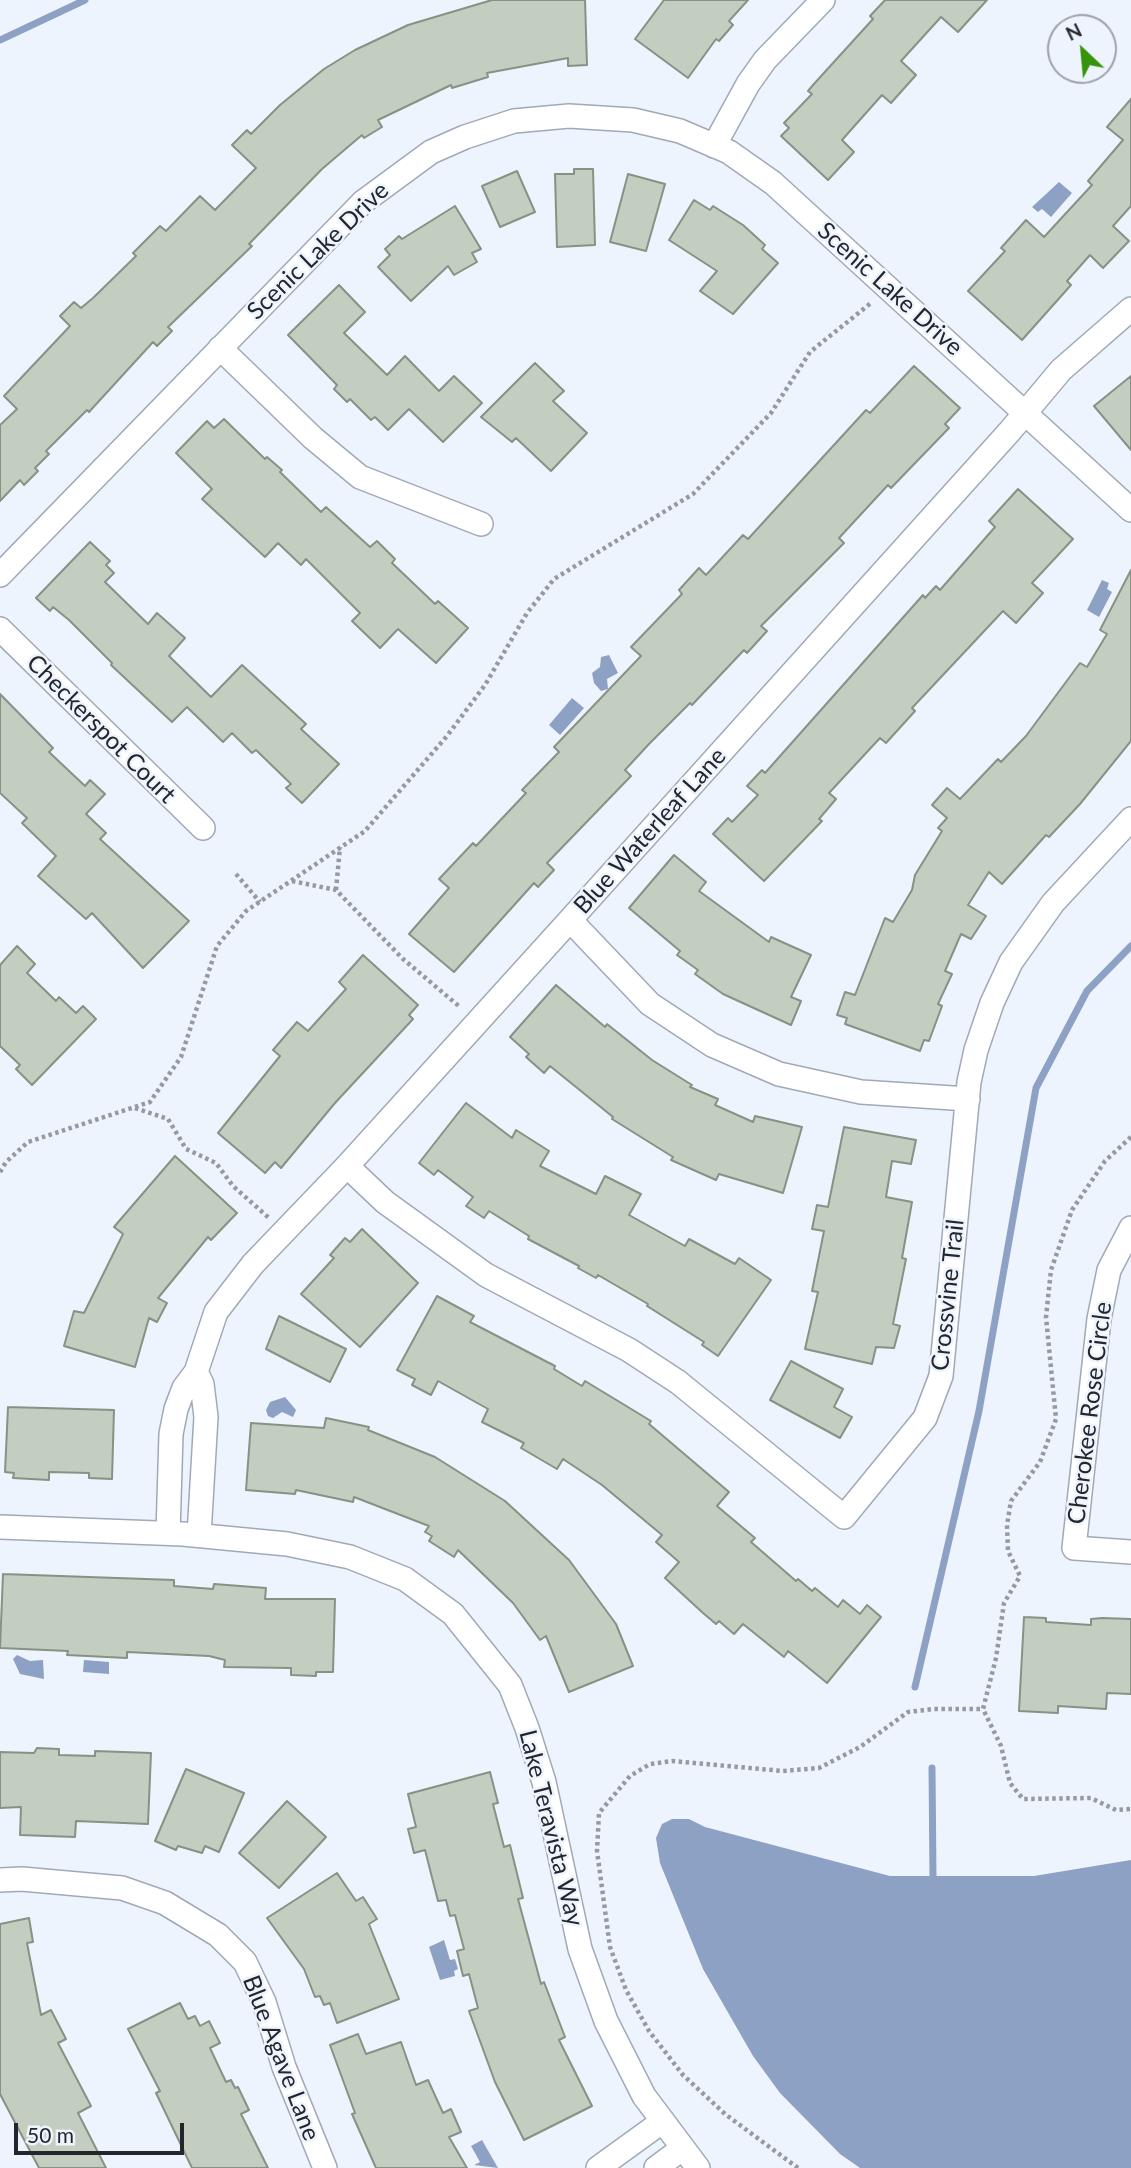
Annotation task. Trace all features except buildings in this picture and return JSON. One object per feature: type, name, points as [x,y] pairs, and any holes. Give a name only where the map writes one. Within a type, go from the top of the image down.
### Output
[{"type":"street","points":[[714,146],[760,68],[823,0]]},
{"type":"street","name":"Scenic Lake Drive","points":[[0,575],[363,202],[432,152],[465,137],[514,121],[569,116],[633,120],[680,131],[729,152],[773,183],[1131,510]]},
{"type":"street","name":"Blue Waterleaf Lane","points":[[168,1533],[171,1434],[176,1409],[184,1388],[196,1372],[216,1312],[253,1264],[347,1166],[570,920],[1026,413],[1061,370],[1131,309]]},
{"type":"street","points":[[220,348],[313,438],[360,477],[481,524]]},
{"type":"street","name":"Checkerspot Court","points":[[0,629],[203,828]]},
{"type":"street","name":"Crossvine Trail","points":[[347,1166],[385,1202],[486,1275],[629,1350],[678,1382],[844,1517],[925,1418],[941,1376],[968,1099],[976,1050],[1011,962],[1053,904],[1131,819]]},
{"type":"street","points":[[570,920],[650,1004],[712,1045],[779,1074],[850,1089],[968,1099]]},
{"type":"street","name":"Cherokee Rose Circle","points":[[1131,1228],[1109,1270],[1099,1319],[1074,1548],[1131,1552]]},
{"type":"street","points":[[196,1372],[202,1384],[206,1417],[199,1535]]},
{"type":"street","name":"Lake Teravista Way","points":[[0,1527],[168,1533],[287,1544],[361,1561],[405,1578],[453,1614],[510,1685],[527,1728],[544,1782],[580,1949],[606,2021],[644,2096],[698,2168]]},
{"type":"street","name":"Blue Agave Lane","points":[[0,1880],[22,1878],[122,1888],[165,1903],[218,1935],[245,1962],[264,2002],[284,2067],[325,2168]]},
{"type":"street","points":[[598,2168],[663,2121]]},
{"type":"street","points":[[656,2168],[683,2148]]},
{"type":"path","points":[[0,1172],[3,1160],[28,1142],[150,1102],[181,1057],[217,946],[246,911],[365,831],[447,736],[485,685],[527,613],[554,579],[692,494],[771,413],[810,352],[871,303]]},
{"type":"path","points":[[336,890],[340,847]]},
{"type":"path","points":[[236,874],[260,902]]},
{"type":"path","points":[[292,881],[336,890],[403,959],[460,1007]]},
{"type":"path","points":[[134,1107],[168,1119],[186,1149],[216,1163],[233,1186],[270,1219]]},
{"type":"path","points":[[1131,1136],[1105,1161],[1072,1210],[1051,1270],[1046,1317],[1056,1419],[1040,1462],[1011,1501],[1007,1525],[1008,1551],[1020,1576],[1004,1602],[996,1658],[983,1709],[1001,1746],[1010,1783],[1023,1799],[1091,1798],[1116,1810],[1131,1809]]},
{"type":"path","points":[[798,2168],[725,2114],[674,2065],[649,2031],[626,1990],[610,1947],[597,1850],[599,1814],[630,1776],[650,1764],[672,1761],[783,1771],[819,1768],[860,1747],[908,1712],[983,1709]]},
{"type":"water","points":[[1059,182],[1072,193],[1051,217],[1042,209],[1038,212],[1032,207]]},
{"type":"water","points":[[1102,580],[1109,583],[1107,589],[1112,592],[1099,617],[1087,610]]},
{"type":"water","points":[[609,655],[618,673],[607,679],[608,689],[601,691],[594,683],[592,673],[600,667],[601,657]]},
{"type":"water","points":[[572,698],[584,708],[560,735],[549,725]]},
{"type":"water","points":[[285,1397],[296,1410],[293,1417],[282,1412],[273,1418],[268,1416],[266,1410],[270,1402]]},
{"type":"water","points":[[17,1655],[30,1661],[43,1660],[44,1679],[20,1674],[13,1659]]},
{"type":"water","points":[[84,1660],[109,1662],[109,1674],[83,1672]]},
{"type":"water","points":[[672,1819],[689,1819],[705,1827],[890,1876],[1034,1876],[1131,1860],[1131,2168],[860,2168],[840,2154],[780,2093],[753,2056],[703,1969],[660,1863],[656,1838],[662,1824]]},
{"type":"water","points":[[444,1940],[450,1960],[455,1959],[458,1969],[454,1971],[455,1976],[440,1980],[429,1947]]},
{"type":"water","points":[[482,2140],[498,2168],[474,2165],[480,2162],[471,2146]]},
{"type":"waterway","points":[[0,40],[85,0]]},
{"type":"waterway","points":[[915,1687],[979,1411],[1036,1088],[1087,991],[1131,946]]},
{"type":"waterway","points":[[932,1768],[933,1877],[937,1886]]}]
